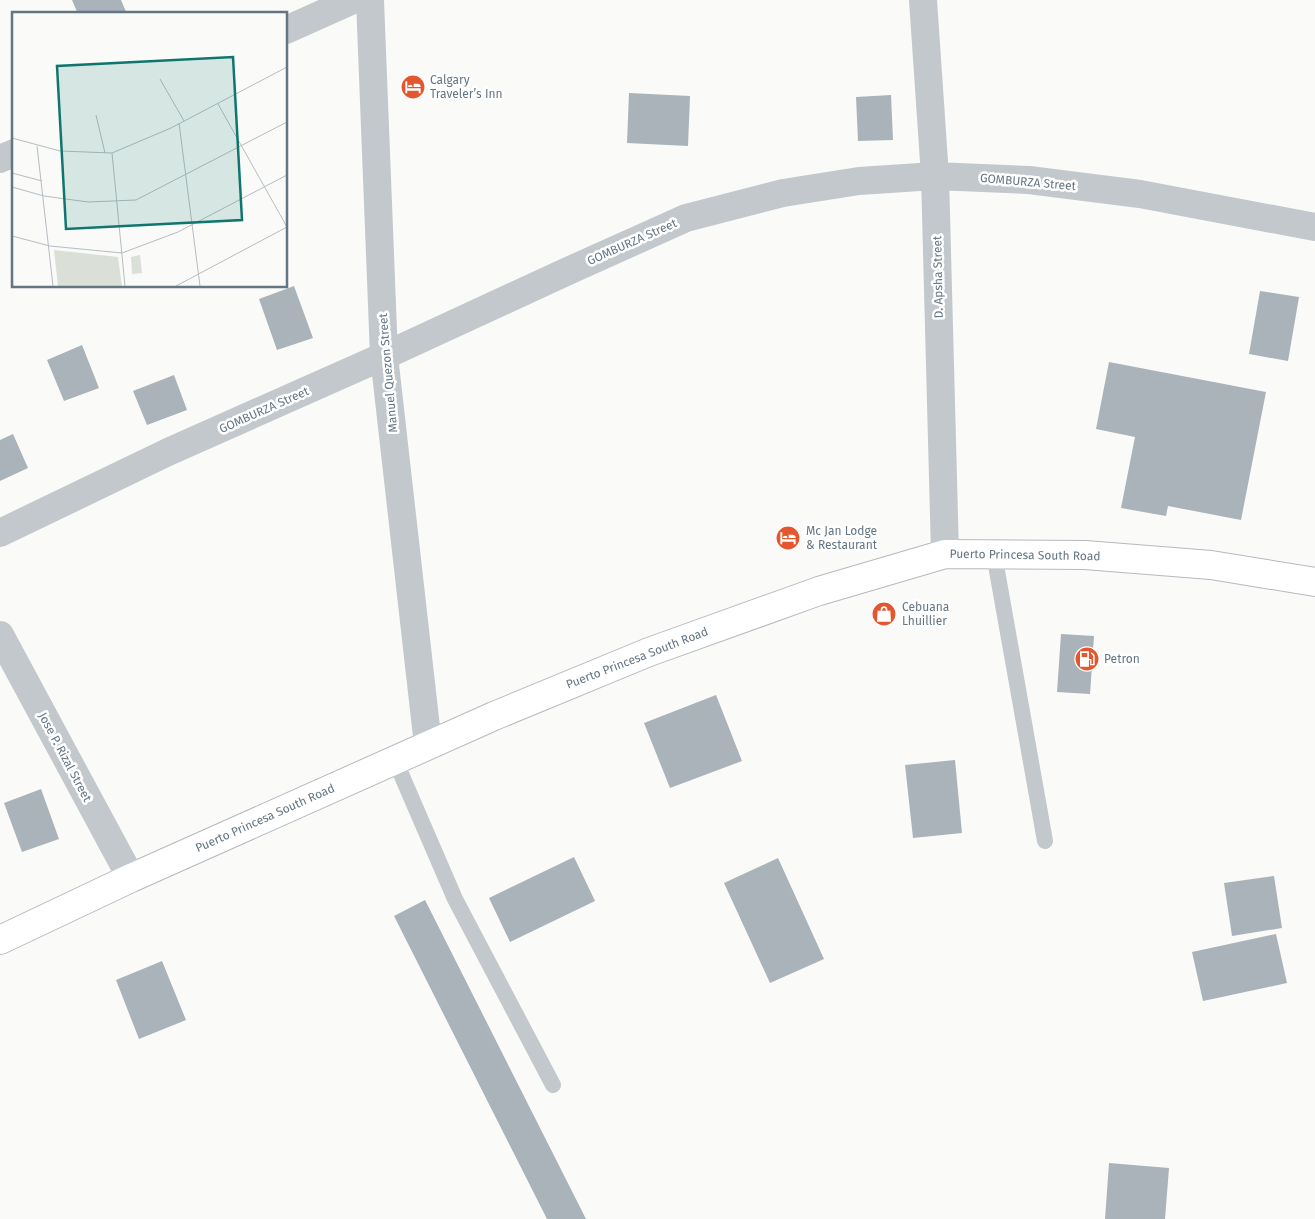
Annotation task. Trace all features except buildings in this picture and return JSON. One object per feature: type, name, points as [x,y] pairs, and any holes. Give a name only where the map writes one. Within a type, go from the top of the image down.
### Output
[{"type":"main road","name":"Puerto Princesa South Road","points":[[0,940],[131,878],[428,745],[650,652],[819,591],[945,554],[1085,555],[1211,565],[1315,582]]},
{"type":"street","points":[[288,29],[353,0]]},
{"type":"street","name":"Manuel Quezon Street","points":[[370,0],[384,356],[428,745]]},
{"type":"street","name":"D. Apsha Street","points":[[923,0],[935,176],[945,554]]},
{"type":"street","points":[[0,159],[12,153]]},
{"type":"street","name":"GOMBURZA Street","points":[[0,533],[168,452],[686,218],[783,193],[859,181],[935,176],[1029,180],[1131,193],[1315,227]]},
{"type":"street","name":"Jose P. Rizal Street","points":[[0,635],[131,878]]},
{"type":"lane","points":[[994,554],[1045,841]]},
{"type":"lane","points":[[395,760],[455,899],[553,1085]]},
{"type":"place","name":"Calgary Traveler’s Inn","points":[[413,87]]},
{"type":"place","name":"Mc Jan Lodge & Restaurant","points":[[788,538]]},
{"type":"place","name":"Cebuana Lhuillier","points":[[884,614]]},
{"type":"place","name":"Petron","points":[[1087,659]]}]
